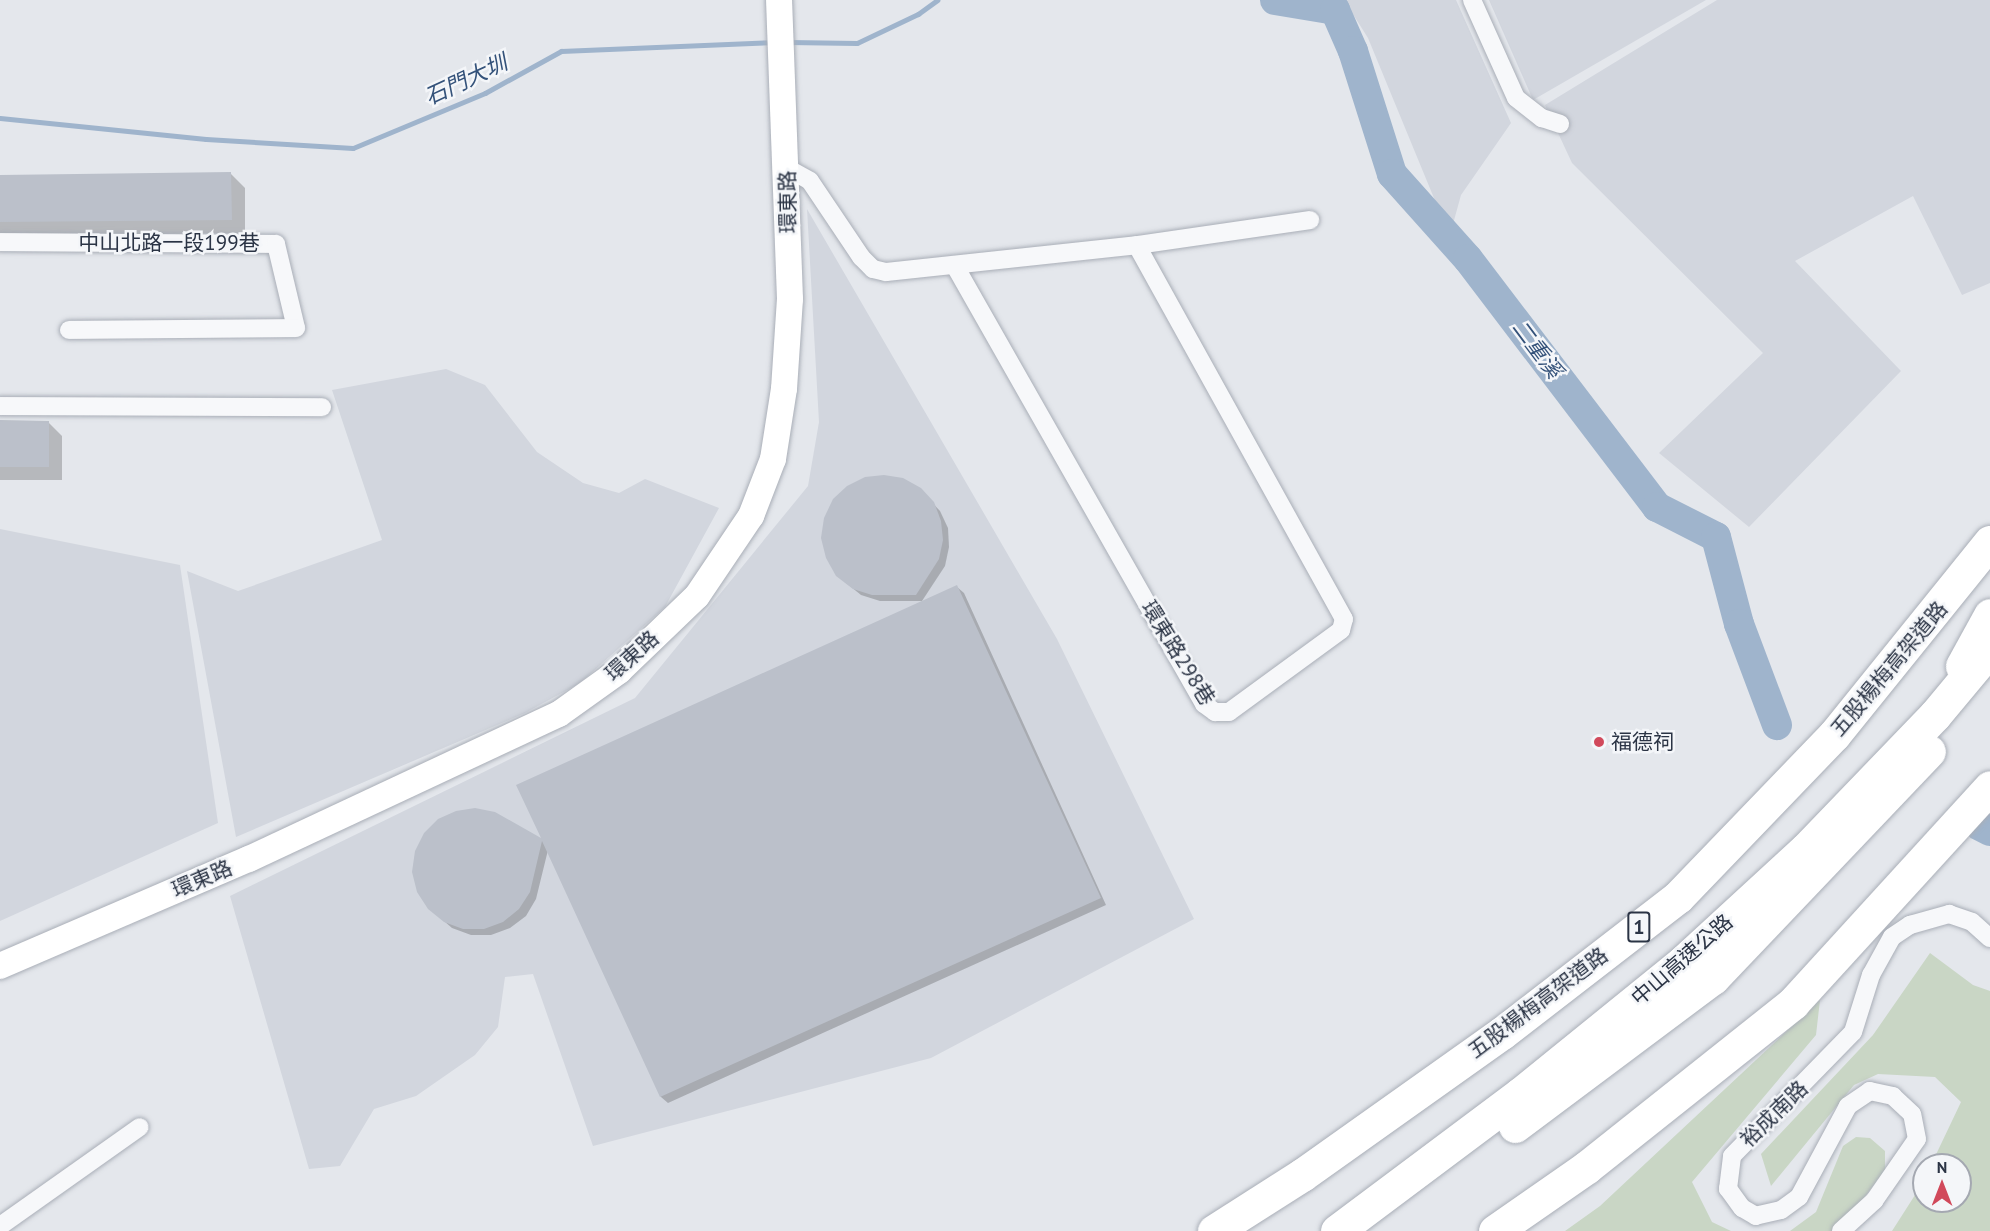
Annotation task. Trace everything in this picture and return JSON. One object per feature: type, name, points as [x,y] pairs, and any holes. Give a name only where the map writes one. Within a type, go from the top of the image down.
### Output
[{"type":"highway","name":"五股楊梅高架道路","points":[[1214,1231],[1302,1175],[1502,1033],[1678,897],[1834,735],[1990,542]]},
{"type":"highway","points":[[1935,715],[1990,615]]},
{"type":"highway","name":"中山高速公路","points":[[1337,1231],[1520,1094],[1683,962],[1806,849],[1935,715],[1990,649]]},
{"type":"highway","name":"中山高速公路","points":[[1366,1231],[1713,978],[1890,796],[1990,682]]},
{"type":"highway","points":[[1495,1231],[1587,1167],[1794,1003],[1990,787]]},
{"type":"street","name":"環東路","points":[[0,966],[249,859],[559,714],[619,671],[697,596],[751,516],[773,459],[784,389],[790,299],[787,168],[779,0]]},
{"type":"street","points":[[1472,0],[1516,98],[1542,118],[1560,124]]},
{"type":"street","points":[[787,168],[810,181],[861,257],[873,269],[886,272],[955,267],[1137,245],[1310,220]]},
{"type":"street","name":"中山北路一段199巷","points":[[0,242],[276,244],[297,328],[69,330]]},
{"type":"street","name":"環東路298巷","points":[[955,267],[1204,704],[1215,712],[1229,712],[1341,630],[1344,619],[1137,245]]},
{"type":"street","points":[[0,406],[322,407]]},
{"type":"street","name":"裕成南路","points":[[1841,1231],[1874,1202],[1917,1139],[1912,1114],[1893,1096],[1870,1091],[1848,1106],[1799,1197],[1781,1210],[1756,1216],[1742,1208],[1728,1189],[1732,1156],[1853,1032],[1871,975],[1892,937],[1910,925],[1949,914],[1972,922],[1990,938]]},
{"type":"street","points":[[0,1226],[140,1127]]},
{"type":"shaded area","points":[[1344,0],[1456,0],[1511,123],[1461,195],[1453,224],[1436,203],[1368,38]]},
{"type":"shaded area","points":[[1489,0],[1706,0],[1533,100]]},
{"type":"shaded area","points":[[1717,0],[1990,0],[1990,283],[1962,295],[1913,196],[1795,261],[1901,371],[1749,527],[1659,453],[1763,353],[1572,163],[1545,105]]},
{"type":"shaded area","points":[[807,209],[1057,639],[1194,919],[931,1058],[593,1146],[533,974],[505,977],[498,1027],[475,1055],[416,1096],[374,1109],[340,1166],[309,1169],[230,896],[635,698],[808,486],[819,422]]},
{"type":"shaded area","points":[[446,369],[485,385],[537,452],[583,483],[619,493],[645,479],[719,508],[665,607],[580,683],[525,713],[236,837],[187,571],[238,591],[382,540],[332,390]]},
{"type":"shaded area","points":[[0,529],[180,565],[218,823],[0,921]]},
{"type":"green space","points":[[1930,953],[1973,985],[1990,991],[1990,1231],[1892,1231],[1912,1200],[1912,1213],[1972,1213],[1972,1153],[1937,1153],[1961,1102],[1935,1077],[1878,1074],[1854,1085],[1771,1186],[1761,1154],[1873,1035]]},
{"type":"green space","points":[[1820,1000],[1816,1035],[1692,1182],[1712,1222],[1731,1231],[1565,1231],[1600,1206]]},
{"type":"green space","points":[[1856,1137],[1870,1138],[1885,1151],[1885,1170],[1839,1231],[1790,1231],[1816,1212],[1843,1146]]},
{"type":"building","points":[[231,172],[232,220],[0,222],[0,175]]},
{"type":"building","points":[[0,420],[49,421],[49,467],[0,467]]},
{"type":"building","points":[[884,475],[903,478],[921,488],[934,502],[941,521],[943,540],[939,559],[916,595],[872,595],[853,589],[836,576],[826,558],[821,538],[824,518],[833,499],[847,486],[865,477]]},
{"type":"building","points":[[957,585],[1101,898],[660,1097],[542,841],[530,892],[519,909],[503,922],[484,929],[463,929],[444,922],[428,909],[417,892],[412,872],[415,851],[424,833],[438,819],[456,811],[475,808],[495,812],[541,838],[516,785]]},
{"type":"waterway","name":"石門大圳","points":[[788,42],[857,43],[918,14],[937,0]]},
{"type":"waterway","name":"二重溪","points":[[1275,0],[1335,10],[1353,51],[1392,174],[1468,259],[1657,507],[1716,537],[1739,624],[1777,725]]},
{"type":"waterway","name":"石門大圳","points":[[0,118],[206,139],[353,148],[485,93],[561,51],[772,42]]},
{"type":"waterway","name":"二重溪","points":[[1980,826],[1990,831]]},
{"type":"place","name":"福德祠","points":[[1599,742]]}]
